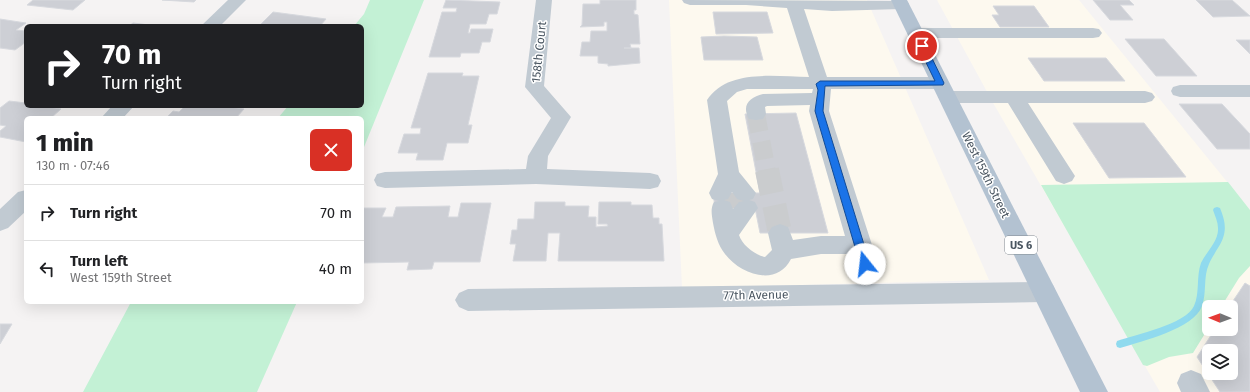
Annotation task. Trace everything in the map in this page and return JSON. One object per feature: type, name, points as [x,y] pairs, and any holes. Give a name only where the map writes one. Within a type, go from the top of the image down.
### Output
[{"type":"main road","name":"West 159th Street","points":[[900,2],[1094,392]]},
{"type":"street","points":[[212,24],[238,0]]},
{"type":"street","name":"158th Court","points":[[536,176],[538,156],[561,117],[534,87],[544,0]]},
{"type":"street","points":[[690,0],[900,2]]},
{"type":"street","points":[[795,2],[820,92],[819,111],[863,255],[821,245],[782,242],[777,262],[767,266],[754,265],[738,254],[729,241],[728,233],[733,197],[717,100],[730,88],[745,83],[820,92]]},
{"type":"street","points":[[916,33],[1093,33]]},
{"type":"street","points":[[756,114],[755,105],[763,100],[820,92],[944,90],[1014,97],[1145,97]]},
{"type":"street","points":[[1180,91],[1250,91]]},
{"type":"street","points":[[1014,97],[1064,176]]},
{"type":"street","points":[[113,116],[122,108]]},
{"type":"street","points":[[385,180],[536,176],[650,181]]},
{"type":"street","points":[[0,222],[24,200]]},
{"type":"street","name":"77th Avenue","points":[[468,300],[1044,292]]},
{"type":"shaded area","points":[[669,0],[867,0],[989,280],[682,288]]},
{"type":"shaded area","points":[[937,0],[1079,0],[1250,210],[1250,392],[1160,392],[992,101]]},
{"type":"green space","points":[[370,0],[424,0],[364,147],[364,116],[280,116],[286,108],[364,108],[364,24],[356,24],[364,14]]},
{"type":"green space","points":[[1228,182],[1250,210],[1250,266],[1239,278],[1225,300],[1202,300],[1202,336],[1203,336],[1193,353],[1169,357],[1147,366],[1143,365],[1041,185]]},
{"type":"green space","points":[[130,304],[296,304],[257,392],[83,392]]},
{"type":"building","points":[[33,0],[85,0],[73,10],[27,5]]},
{"type":"building","points":[[162,0],[196,0],[194,2]]},
{"type":"building","points":[[446,0],[500,2],[497,14],[489,14],[486,24],[470,24],[468,33],[470,33],[471,29],[493,29],[490,42],[482,42],[479,53],[461,53],[460,57],[429,57],[442,12],[456,12],[457,8],[443,8]]},
{"type":"building","points":[[600,0],[636,0],[636,10],[634,10],[634,14],[638,15],[640,44],[630,44],[631,48],[639,48],[640,63],[608,66],[608,64],[598,63],[598,56],[580,56],[582,42],[590,42],[591,31],[607,31],[607,22],[604,22],[604,26],[580,27],[582,25],[583,4],[600,4]]},
{"type":"building","points":[[1093,0],[1129,0],[1134,5],[1120,5],[1133,20],[1110,20]]},
{"type":"building","points":[[1196,0],[1232,0],[1250,16],[1213,17]]},
{"type":"building","points":[[993,6],[1034,6],[1049,27],[1000,27],[992,15],[999,15]]},
{"type":"building","points":[[273,12],[326,19],[322,24],[261,24]]},
{"type":"building","points":[[713,12],[767,12],[773,33],[716,34]]},
{"type":"building","points":[[0,19],[26,23],[16,30],[24,31],[24,43],[15,50],[0,48]]},
{"type":"building","points":[[701,37],[757,37],[763,60],[704,60]]},
{"type":"building","points":[[1125,39],[1164,39],[1197,76],[1156,76]]},
{"type":"building","points":[[1236,40],[1250,40],[1250,54]]},
{"type":"building","points":[[1028,58],[1106,58],[1125,81],[1044,81]]},
{"type":"building","points":[[428,73],[463,73],[462,76],[479,76],[468,125],[472,125],[468,143],[447,143],[443,160],[416,160],[418,153],[398,153],[404,134],[420,134],[421,128],[411,128]]},
{"type":"building","points":[[9,101],[24,103],[24,108],[61,109],[53,116],[24,116],[24,142],[0,137],[0,131],[6,126],[0,125],[0,108]]},
{"type":"building","points":[[1179,104],[1222,104],[1250,134],[1250,149],[1217,149]]},
{"type":"building","points":[[183,108],[244,109],[238,116],[168,116],[173,111],[179,112]]},
{"type":"building","points":[[796,113],[828,233],[760,233],[755,208],[715,208],[713,193],[760,193],[745,114]]},
{"type":"building","points":[[1073,123],[1144,123],[1186,177],[1109,178]]},
{"type":"building","points":[[535,202],[565,202],[565,206],[589,206],[588,217],[596,217],[596,227],[608,226],[607,224],[598,224],[599,202],[631,202],[631,205],[652,205],[653,218],[659,218],[659,224],[662,224],[664,261],[558,261],[560,233],[548,233],[546,261],[513,261],[516,244],[510,244],[512,230],[517,230],[518,219],[534,219]]},
{"type":"building","points":[[461,203],[491,203],[480,262],[434,262],[432,269],[407,270],[409,262],[364,263],[364,208],[386,208],[382,217],[393,217],[396,207],[450,206],[448,217],[458,217]]},
{"type":"building","points":[[1245,283],[1250,286],[1250,392],[1220,392],[1212,380],[1238,380],[1238,344],[1205,344],[1210,336],[1238,336],[1238,300],[1234,300]]},
{"type":"building","points":[[0,324],[12,324],[0,344]]},
{"type":"building","points":[[1202,349],[1202,365],[1197,357]]},
{"type":"waterway","points":[[1120,344],[1174,326],[1192,315],[1197,309],[1204,266],[1220,238],[1222,226],[1217,210]]},
{"type":"tunnel","points":[[756,114],[767,171]]},
{"type":"tunnel","points":[[767,170],[780,233]]},
{"type":"tunnel","points":[[732,193],[735,208]]},
{"type":"route","points":[[865,264],[819,111],[822,90],[820,84],[940,83],[922,46]]}]
